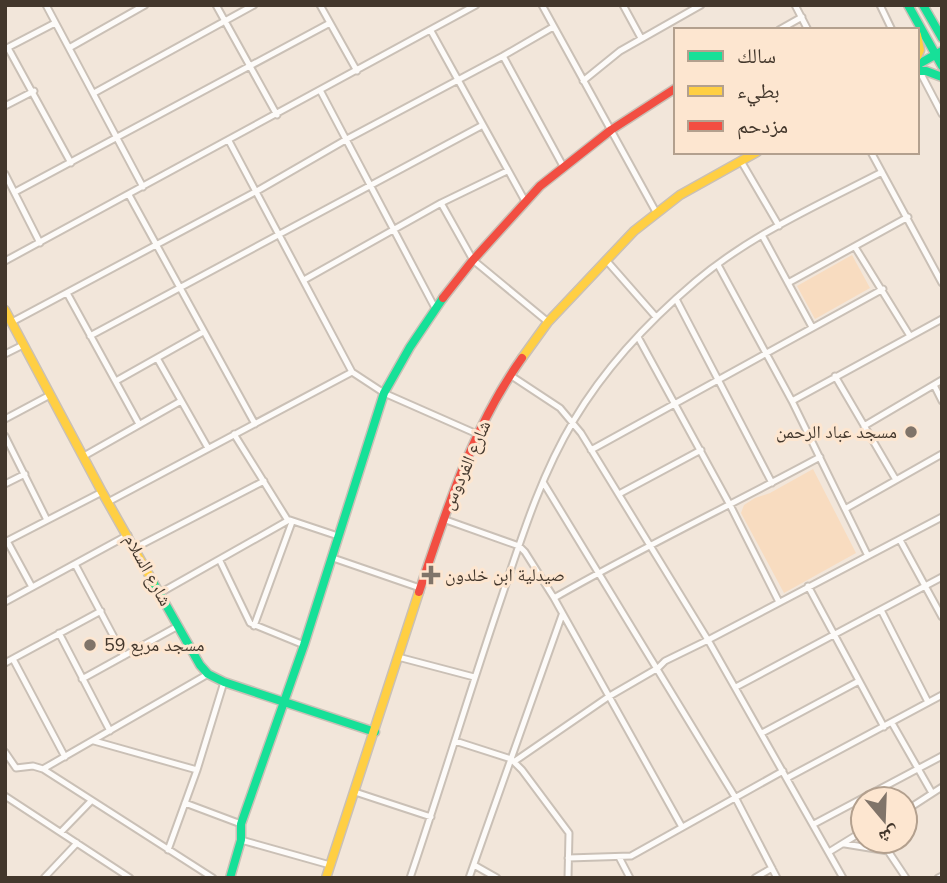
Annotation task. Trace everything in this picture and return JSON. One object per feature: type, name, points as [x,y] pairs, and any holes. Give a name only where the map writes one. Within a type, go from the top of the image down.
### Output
[{"type":"street","points":[[46,5],[143,187]]},
{"type":"street","points":[[69,48],[145,5]]},
{"type":"street","points":[[216,5],[277,115]]},
{"type":"street","points":[[94,93],[254,5]]},
{"type":"street","points":[[320,5],[357,71]]},
{"type":"street","points":[[5,261],[321,92],[476,5]]},
{"type":"street","points":[[542,5],[656,212]]},
{"type":"street","points":[[624,5],[641,38]]},
{"type":"street","points":[[795,5],[807,28]]},
{"type":"street","points":[[880,5],[891,28]]},
{"type":"street","points":[[908,5],[915,28]]},
{"type":"street","points":[[908,5],[939,53],[942,66]]},
{"type":"street","points":[[923,5],[942,38]]},
{"type":"street","points":[[583,81],[620,51],[697,6]]},
{"type":"street","points":[[929,16],[942,25]]},
{"type":"street","points":[[783,28],[802,17]]},
{"type":"street","points":[[672,21],[676,28]]},
{"type":"street","points":[[55,23],[7,48],[34,91],[71,163]]},
{"type":"street","points":[[15,192],[330,23]]},
{"type":"street","points":[[12,322],[257,191],[553,27]]},
{"type":"street","points":[[431,31],[524,201]]},
{"type":"street","points":[[919,68],[939,53]]},
{"type":"street","points":[[503,56],[563,166]]},
{"type":"street","points":[[919,69],[942,77]]},
{"type":"street","points":[[919,71],[942,114]]},
{"type":"street","points":[[230,878],[241,840],[241,824],[333,558],[384,393],[435,308],[524,201],[563,166],[611,130],[674,89]]},
{"type":"street","points":[[5,106],[34,91]]},
{"type":"street","points":[[321,92],[435,308]]},
{"type":"street","points":[[90,336],[483,125]]},
{"type":"street","points":[[229,141],[352,372],[384,393],[477,434]]},
{"type":"street","name":"شارع الفردوس","points":[[326,878],[443,519],[477,434],[510,375],[548,322],[656,212],[753,154]]},
{"type":"street","points":[[872,154],[942,283]]},
{"type":"street","points":[[741,161],[779,226]]},
{"type":"street","points":[[304,280],[394,228],[507,171]]},
{"type":"street","points":[[410,878],[474,677],[543,482],[573,421],[599,382],[656,317],[718,265],[762,235],[882,172]]},
{"type":"street","points":[[5,174],[40,243]]},
{"type":"street","points":[[129,195],[255,424]]},
{"type":"street","points":[[441,203],[473,260],[548,322]]},
{"type":"street","points":[[788,283],[908,217]]},
{"type":"street","points":[[762,235],[813,327]]},
{"type":"street","points":[[856,247],[910,336]]},
{"type":"street","points":[[606,260],[656,317]]},
{"type":"street","points":[[718,265],[792,401],[868,556]]},
{"type":"street","points":[[591,450],[883,289]]},
{"type":"street","points":[[67,293],[139,424]]},
{"type":"street","points":[[676,299],[772,483]]},
{"type":"street","name":"شارع السلام","points":[[5,310],[102,492],[194,655],[208,674],[224,682],[375,732]]},
{"type":"street","points":[[792,401],[942,320]]},
{"type":"street","points":[[116,381],[203,331]]},
{"type":"street","points":[[638,337],[701,450],[779,602]]},
{"type":"street","points":[[5,354],[23,345]]},
{"type":"street","points":[[157,358],[208,448]]},
{"type":"street","points":[[108,502],[352,372]]},
{"type":"street","points":[[510,375],[560,408],[573,421],[736,687],[843,878]]},
{"type":"street","points":[[835,376],[896,480]]},
{"type":"street","points":[[864,426],[942,380]]},
{"type":"street","points":[[933,385],[942,401]]},
{"type":"street","points":[[5,419],[50,395]]},
{"type":"street","points":[[84,456],[181,401]]},
{"type":"street","points":[[234,434],[290,521],[339,537]]},
{"type":"street","points":[[5,436],[47,520]]},
{"type":"street","points":[[619,494],[701,450]]},
{"type":"street","points":[[845,509],[942,454]]},
{"type":"street","points":[[554,598],[649,545],[820,457]]},
{"type":"street","points":[[5,484],[25,474]]},
{"type":"street","points":[[135,548],[264,481]]},
{"type":"street","points":[[543,482],[735,797],[777,878]]},
{"type":"street","points":[[32,587],[6,540],[102,492]]},
{"type":"street","points":[[513,760],[665,661],[942,517]]},
{"type":"street","points":[[443,519],[519,546],[531,560],[682,827]]},
{"type":"street","points":[[160,593],[290,521]]},
{"type":"street","points":[[254,626],[290,521]]},
{"type":"street","points":[[5,602],[128,535]]},
{"type":"street","points":[[900,540],[942,617]]},
{"type":"street","points":[[333,558],[420,588]]},
{"type":"street","points":[[220,561],[247,618],[254,626],[304,645]]},
{"type":"street","points":[[75,564],[124,656]]},
{"type":"street","points":[[736,687],[942,577]]},
{"type":"street","points":[[808,586],[884,727]]},
{"type":"street","points":[[881,610],[928,702]]},
{"type":"street","points":[[5,663],[101,611]]},
{"type":"street","points":[[469,878],[563,615]]},
{"type":"street","points":[[82,679],[178,626]]},
{"type":"street","points":[[59,633],[110,731]]},
{"type":"street","points":[[398,657],[474,677]]},
{"type":"street","points":[[13,659],[65,757]]},
{"type":"street","points":[[43,769],[208,674]]},
{"type":"street","points":[[762,733],[859,681]]},
{"type":"street","points":[[168,850],[197,770],[224,682]]},
{"type":"street","points":[[787,778],[942,695]]},
{"type":"street","points":[[892,723],[932,793]]},
{"type":"street","points":[[94,741],[197,770]]},
{"type":"street","points":[[455,741],[513,760],[567,829],[571,838],[568,878]]},
{"type":"street","points":[[5,752],[16,768],[33,765],[43,769],[214,878]]},
{"type":"street","points":[[892,785],[942,757]]},
{"type":"street","points":[[568,858],[631,856],[783,771]]},
{"type":"street","points":[[919,802],[942,787]]},
{"type":"street","points":[[355,792],[431,817]]},
{"type":"street","points":[[5,796],[130,878]]},
{"type":"street","points":[[61,832],[90,801]]},
{"type":"street","points":[[185,803],[241,824]]},
{"type":"street","points":[[814,824],[849,808]]},
{"type":"street","points":[[241,840],[330,865]]},
{"type":"street","points":[[829,852],[849,841]]},
{"type":"street","points":[[44,878],[77,843]]},
{"type":"street","points":[[845,844],[888,851],[906,878]]},
{"type":"street","points":[[619,857],[630,878]]},
{"type":"street","points":[[474,865],[498,878]]},
{"type":"street","points":[[755,878],[772,869]]},
{"type":"shaded area","points":[[852,255],[870,288],[815,319],[797,286]]},
{"type":"shaded area","points":[[813,469],[856,553],[784,593],[741,513],[744,505],[755,498],[770,493]]},
{"type":"traffic: fast","points":[[908,5],[942,66]]},
{"type":"traffic: fast","points":[[923,5],[942,38]]},
{"type":"traffic: fast","points":[[919,64],[942,51]]},
{"type":"traffic: fast","points":[[919,71],[942,77]]},
{"type":"traffic: fast","points":[[230,878],[241,840],[241,824],[304,645],[384,393],[410,347],[443,298]]},
{"type":"traffic: fast","points":[[153,582],[200,665],[208,674],[224,682],[375,732]]},
{"type":"traffic: slow","points":[[919,45],[919,52]]},
{"type":"traffic: slow","points":[[522,358],[548,322],[634,231],[680,195],[753,154]]},
{"type":"traffic: slow","points":[[5,310],[153,582]]},
{"type":"traffic: slow","points":[[326,878],[419,592]]},
{"type":"traffic: jam","points":[[443,298],[473,260],[540,186],[611,130],[674,89]]},
{"type":"traffic: jam","points":[[419,592],[450,501],[475,441],[504,385],[522,358]]},
{"type":"place","name":"مسجد عباد الرحمن","points":[[911,432]]},
{"type":"place","name":"صيدلية ابن خلدون","points":[[431,575]]},
{"type":"place","name":"مسجد مربع 59","points":[[90,645]]}]
